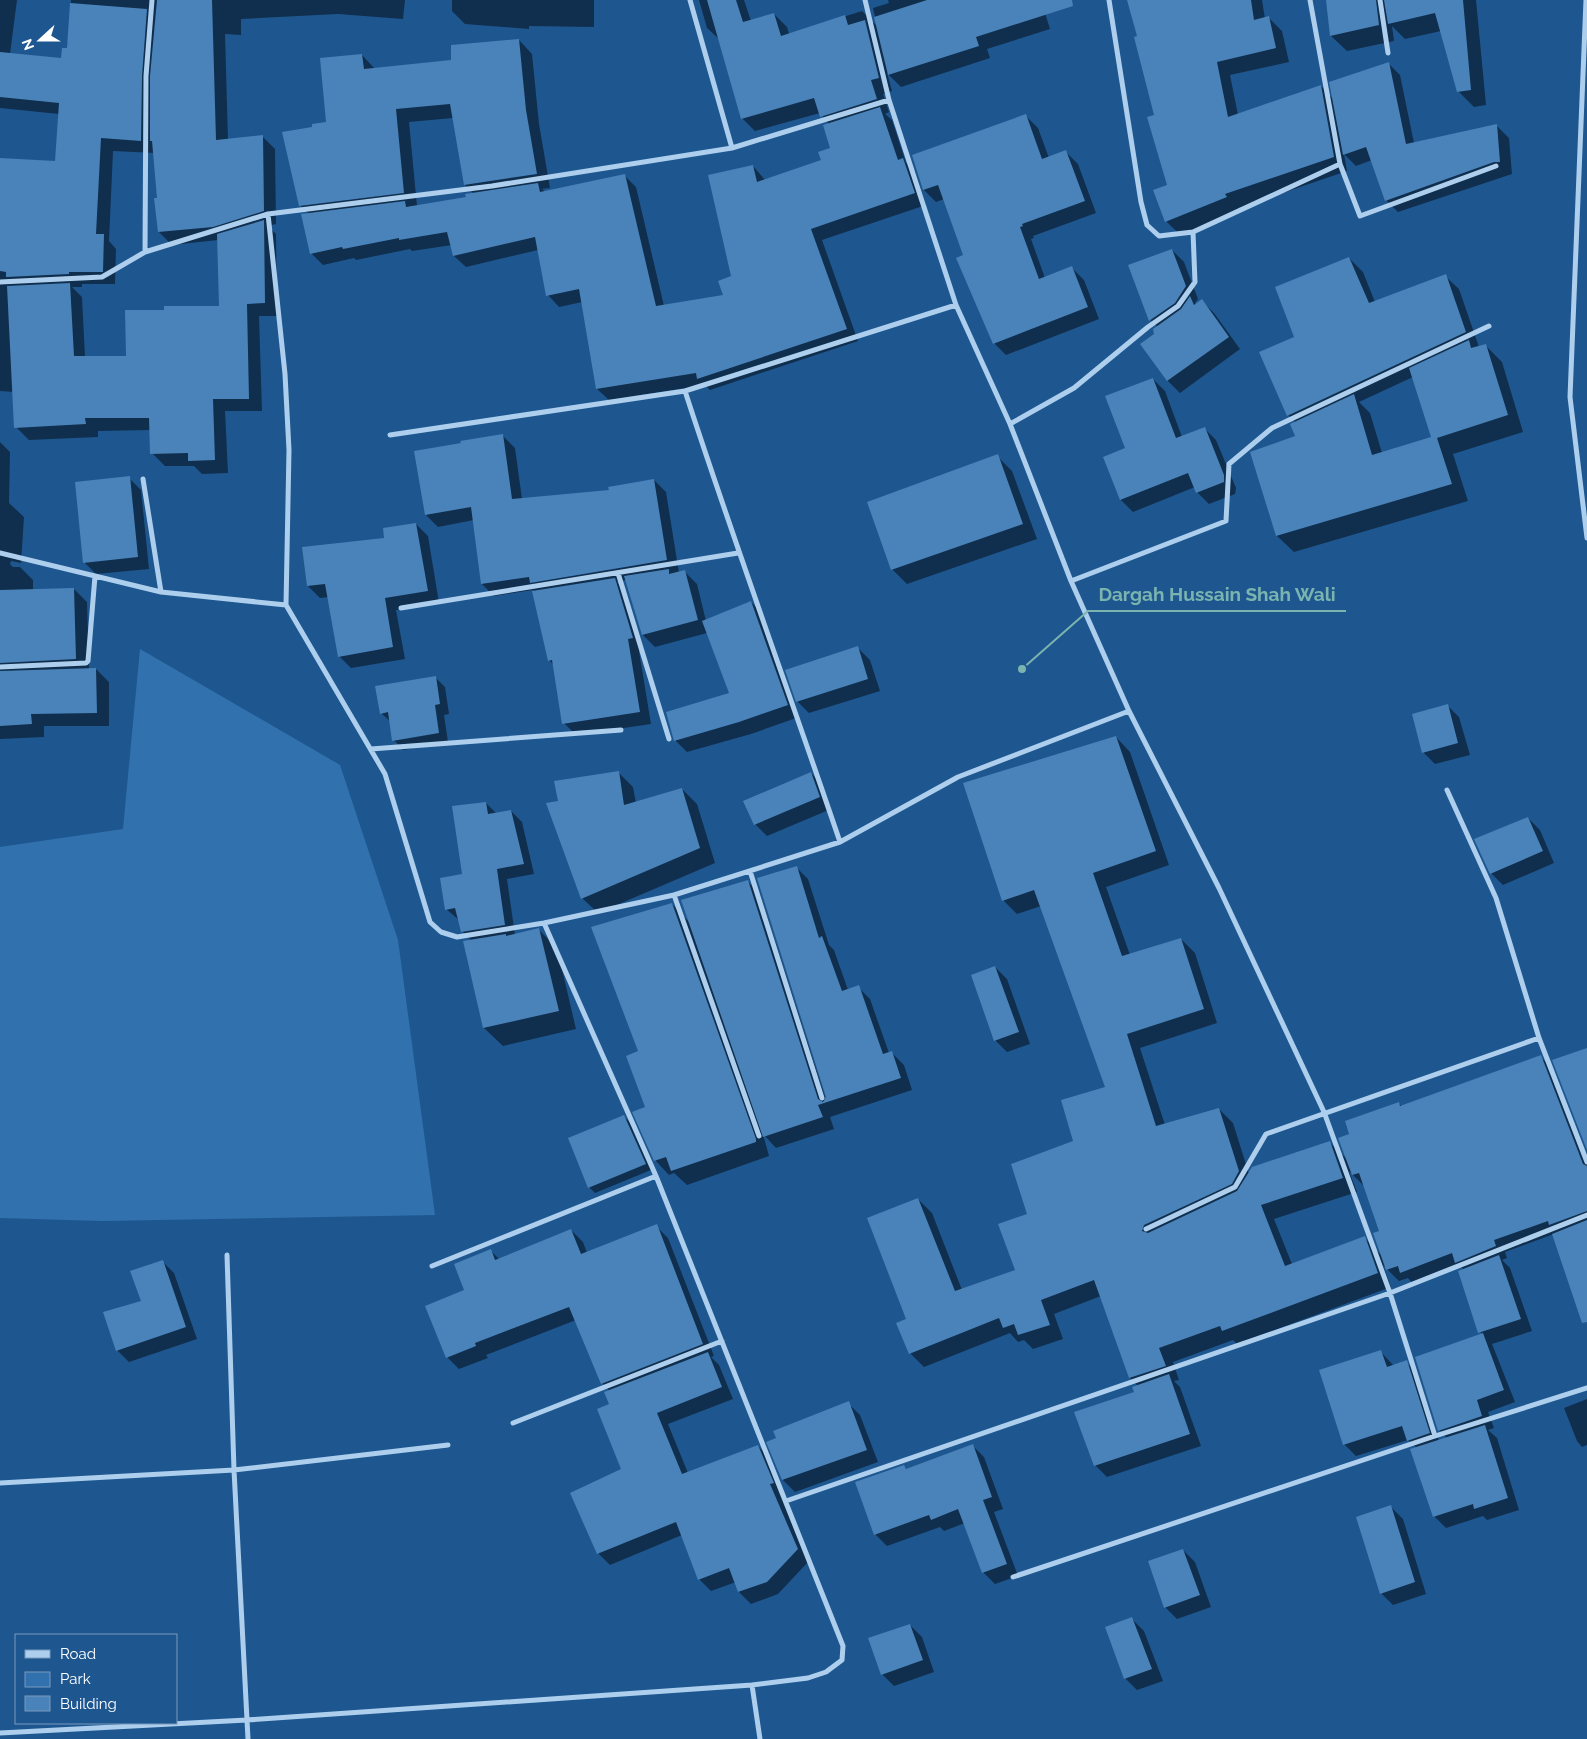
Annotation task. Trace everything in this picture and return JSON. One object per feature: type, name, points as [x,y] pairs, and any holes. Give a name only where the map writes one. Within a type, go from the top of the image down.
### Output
[{"type":"street","points":[[146,252],[146,76],[152,0]]},
{"type":"street","points":[[690,0],[732,148]]},
{"type":"street","points":[[865,0],[889,100],[956,305],[1010,424],[1071,581],[1129,711],[1219,888],[1324,1112],[1390,1293],[1435,1436]]},
{"type":"street","points":[[1110,0],[1141,202],[1147,225],[1159,236],[1193,232],[1340,164]]},
{"type":"street","points":[[1310,0],[1340,164],[1360,216],[1496,166]]},
{"type":"street","points":[[1380,0],[1388,53]]},
{"type":"street","points":[[1586,0],[1570,397],[1587,538]]},
{"type":"street","points":[[0,282],[102,277],[146,252],[268,214],[492,186],[732,148],[889,100]]},
{"type":"street","points":[[268,214],[285,374],[289,450],[286,605],[385,774],[430,922],[442,932],[457,937],[544,924],[674,895],[750,871],[840,842],[958,777],[1129,711]]},
{"type":"street","points":[[1010,424],[1074,388],[1148,327],[1178,306],[1195,282],[1193,232]]},
{"type":"street","points":[[390,435],[685,391],[956,305]]},
{"type":"street","points":[[1071,581],[1226,521],[1229,464],[1272,428],[1489,326]]},
{"type":"street","points":[[685,391],[738,553],[770,638],[840,842]]},
{"type":"street","points":[[143,480],[161,592]]},
{"type":"street","points":[[0,553],[161,592],[286,605]]},
{"type":"street","points":[[401,608],[738,553]]},
{"type":"street","points":[[618,573],[669,739]]},
{"type":"street","points":[[0,667],[81,664],[88,661],[95,576]]},
{"type":"street","points":[[371,748],[621,730]]},
{"type":"street","points":[[1447,790],[1496,898],[1539,1038],[1587,1162]]},
{"type":"street","points":[[750,871],[822,1098]]},
{"type":"street","points":[[674,895],[759,1136]]},
{"type":"street","points":[[178,1724],[752,1685],[808,1678],[826,1672],[842,1660],[843,1646],[656,1176],[544,924]]},
{"type":"street","points":[[1146,1229],[1234,1187],[1266,1134],[1324,1112],[1539,1038]]},
{"type":"street","points":[[432,1266],[656,1176]]},
{"type":"street","points":[[786,1501],[1390,1293],[1587,1214]]},
{"type":"street","points":[[227,1256],[234,1470],[248,1739]]},
{"type":"street","points":[[513,1423],[722,1341]]},
{"type":"street","points":[[1013,1577],[1435,1436],[1587,1388]]},
{"type":"street","points":[[0,1483],[234,1470],[448,1445]]},
{"type":"street","points":[[752,1685],[760,1739]]},
{"type":"street","points":[[0,1733],[171,1724]]},
{"type":"green space","points":[[140,649],[340,765],[398,940],[435,1215],[103,1221],[0,1218],[0,847],[123,829]]},
{"type":"building","points":[[157,0],[212,0],[216,140],[263,135],[264,211],[213,227],[158,232],[154,198],[157,198],[152,141],[150,141],[150,76]]},
{"type":"building","points":[[707,0],[736,0],[743,22],[774,13],[781,36],[845,15],[848,25],[865,20],[879,78],[871,80],[877,99],[820,117],[814,98],[741,119]]},
{"type":"building","points":[[927,0],[1072,0],[1073,6],[976,37],[979,46],[888,75],[874,17]]},
{"type":"building","points":[[1127,0],[1251,0],[1254,20],[1269,16],[1276,48],[1217,62],[1228,117],[1321,85],[1334,157],[1225,194],[1227,197],[1165,222],[1153,190],[1167,185],[1147,117],[1154,115],[1134,37],[1137,36]]},
{"type":"building","points":[[1326,0],[1376,0],[1379,25],[1330,36]]},
{"type":"building","points":[[1384,0],[1463,0],[1471,90],[1457,92],[1435,13],[1388,24]]},
{"type":"building","points":[[70,3],[147,9],[142,76],[141,141],[101,138],[96,234],[104,234],[103,272],[69,272],[69,274],[6,277],[6,272],[0,271],[0,158],[55,161],[59,103],[0,97],[0,52],[61,58],[62,48],[67,48]]},
{"type":"building","points":[[519,39],[526,110],[537,174],[464,185],[450,104],[396,109],[404,193],[299,206],[282,132],[312,127],[312,124],[326,122],[320,58],[362,54],[364,69],[451,60],[451,45]]},
{"type":"building","points":[[1389,62],[1406,144],[1497,124],[1500,162],[1494,162],[1385,201],[1366,147],[1343,155],[1329,82]]},
{"type":"building","points":[[880,107],[898,160],[903,158],[915,193],[811,229],[847,329],[697,379],[696,373],[596,389],[579,289],[546,296],[535,237],[453,256],[447,232],[399,240],[399,238],[343,249],[342,247],[310,254],[301,214],[405,201],[406,207],[466,197],[465,194],[538,183],[540,192],[625,174],[656,306],[723,295],[718,281],[731,276],[708,175],[753,165],[757,182],[821,160],[818,152],[830,148],[823,125]]},
{"type":"building","points":[[1026,114],[1042,159],[1066,150],[1085,201],[1022,224],[1023,226],[1020,227],[1039,279],[1072,266],[1088,307],[993,344],[956,258],[963,255],[938,185],[923,190],[912,155]]},
{"type":"building","points":[[264,220],[265,303],[247,304],[249,399],[213,399],[215,460],[188,461],[188,453],[150,454],[149,418],[85,418],[86,424],[14,428],[7,286],[70,283],[74,356],[126,356],[125,310],[164,310],[164,306],[219,306],[217,234]]},
{"type":"building","points":[[1172,249],[1186,286],[1175,303],[1149,321],[1128,265]]},
{"type":"building","points":[[1349,257],[1369,303],[1446,274],[1466,332],[1287,416],[1259,352],[1294,337],[1275,287]]},
{"type":"building","points":[[1190,296],[1194,305],[1202,299],[1229,337],[1167,381],[1140,344],[1154,334],[1153,329],[1181,309]]},
{"type":"building","points":[[1469,340],[1471,348],[1486,344],[1508,415],[1437,438],[1452,484],[1276,536],[1250,452],[1295,436],[1290,424],[1354,394],[1372,455],[1431,437],[1409,368]]},
{"type":"building","points":[[1153,378],[1176,438],[1205,427],[1224,475],[1224,482],[1196,493],[1188,473],[1120,500],[1103,457],[1125,448],[1105,396]]},
{"type":"building","points":[[503,434],[512,499],[609,490],[608,487],[654,479],[667,560],[530,583],[529,577],[481,584],[471,507],[425,515],[414,451]]},
{"type":"building","points":[[998,454],[1023,524],[891,570],[867,502]]},
{"type":"building","points":[[130,476],[138,557],[83,563],[75,482]]},
{"type":"building","points":[[416,523],[428,591],[385,598],[393,647],[338,657],[325,584],[307,586],[302,547],[384,538],[383,528]]},
{"type":"building","points":[[669,569],[669,574],[685,570],[698,620],[642,635],[624,576]]},
{"type":"building","points":[[615,578],[633,638],[628,639],[640,712],[562,724],[552,660],[548,661],[532,591]]},
{"type":"building","points":[[74,588],[76,659],[0,663],[0,590]]},
{"type":"building","points":[[751,601],[788,705],[674,741],[666,712],[729,693],[702,621]]},
{"type":"building","points":[[858,646],[868,679],[796,702],[785,670]]},
{"type":"building","points":[[96,668],[97,713],[31,714],[32,724],[0,726],[0,671]]},
{"type":"building","points":[[436,676],[440,704],[435,705],[439,733],[392,741],[388,712],[380,714],[375,686]]},
{"type":"building","points":[[1448,704],[1458,743],[1422,753],[1412,714]]},
{"type":"building","points":[[1116,736],[1156,851],[1093,873],[1122,956],[1181,938],[1204,1009],[1127,1034],[1156,1126],[1219,1108],[1239,1171],[1232,1184],[1144,1225],[1142,1231],[1148,1233],[1237,1191],[1252,1167],[1330,1141],[1343,1178],[1261,1205],[1285,1266],[1365,1236],[1378,1273],[1222,1331],[1220,1326],[1159,1348],[1166,1366],[1129,1378],[1094,1280],[1041,1300],[1050,1325],[1018,1335],[1014,1324],[1003,1328],[999,1318],[909,1354],[896,1323],[906,1319],[867,1218],[918,1198],[955,1291],[1015,1270],[998,1224],[1027,1214],[1011,1164],[1073,1141],[1061,1100],[1105,1087],[1034,890],[1002,901],[963,783]]},
{"type":"building","points":[[619,771],[624,805],[682,788],[700,848],[581,899],[546,803],[558,801],[554,781]]},
{"type":"building","points":[[811,772],[820,797],[754,825],[743,801]]},
{"type":"building","points":[[486,802],[488,814],[511,810],[524,864],[497,869],[505,925],[461,932],[455,908],[445,910],[440,878],[462,874],[452,806]]},
{"type":"building","points":[[1528,817],[1543,851],[1490,874],[1474,839]]},
{"type":"building","points":[[797,866],[819,938],[822,936],[842,991],[859,985],[883,1054],[892,1051],[901,1078],[818,1105],[823,1117],[763,1137],[681,900],[748,880],[818,1099],[823,1102],[826,1097],[757,878]]},
{"type":"building","points":[[672,903],[756,1142],[671,1171],[666,1157],[654,1161],[632,1112],[645,1107],[626,1056],[638,1051],[591,927]]},
{"type":"building","points":[[539,928],[559,1011],[483,1028],[463,941],[506,934],[506,936]]},
{"type":"building","points":[[995,966],[1019,1032],[994,1041],[971,975]]},
{"type":"building","points":[[1587,1048],[1587,1150],[1552,1060]]},
{"type":"building","points":[[1541,1055],[1583,1164],[1587,1166],[1587,1211],[1549,1225],[1548,1221],[1494,1240],[1496,1246],[1455,1263],[1452,1253],[1400,1273],[1398,1266],[1386,1270],[1373,1233],[1379,1231],[1359,1173],[1352,1175],[1338,1138],[1349,1134],[1345,1121],[1399,1102],[1400,1106]]},
{"type":"building","points":[[624,1115],[646,1164],[588,1188],[568,1138]]},
{"type":"building","points":[[1587,1220],[1587,1322],[1582,1323],[1552,1234]]},
{"type":"building","points":[[657,1224],[703,1344],[601,1384],[569,1307],[475,1343],[476,1346],[446,1358],[425,1306],[464,1290],[454,1264],[491,1249],[495,1260],[571,1229],[581,1254]]},
{"type":"building","points":[[1499,1255],[1521,1319],[1478,1333],[1458,1271]]},
{"type":"building","points":[[163,1260],[186,1327],[116,1351],[103,1312],[141,1301],[130,1271]]},
{"type":"building","points":[[1483,1333],[1504,1390],[1477,1400],[1482,1416],[1438,1431],[1415,1357]]},
{"type":"building","points":[[1381,1350],[1387,1367],[1407,1360],[1430,1433],[1407,1441],[1402,1426],[1343,1445],[1319,1370]]},
{"type":"building","points":[[708,1352],[722,1387],[657,1413],[682,1474],[758,1445],[774,1483],[770,1484],[798,1549],[767,1582],[738,1592],[729,1568],[698,1580],[676,1522],[597,1554],[570,1493],[621,1469],[597,1409],[609,1404],[604,1392]]},
{"type":"building","points":[[1169,1374],[1190,1434],[1094,1466],[1074,1412],[1134,1392],[1132,1387]]},
{"type":"building","points":[[849,1401],[867,1450],[782,1480],[766,1442],[776,1438],[773,1431]]},
{"type":"building","points":[[1485,1425],[1508,1498],[1474,1509],[1473,1504],[1433,1517],[1410,1449]]},
{"type":"building","points":[[973,1444],[992,1497],[983,1500],[1007,1564],[982,1573],[958,1509],[931,1520],[929,1515],[874,1535],[855,1482],[904,1465],[906,1469]]},
{"type":"building","points":[[1391,1505],[1415,1582],[1380,1594],[1356,1517]]},
{"type":"building","points":[[1183,1549],[1200,1595],[1164,1608],[1148,1561]]},
{"type":"building","points":[[1132,1617],[1152,1669],[1124,1679],[1105,1627]]},
{"type":"building","points":[[910,1624],[923,1660],[881,1675],[868,1638]]},
{"type":"place","name":"Dargah Hussain Shah Wali","points":[[1022,669]]}]
